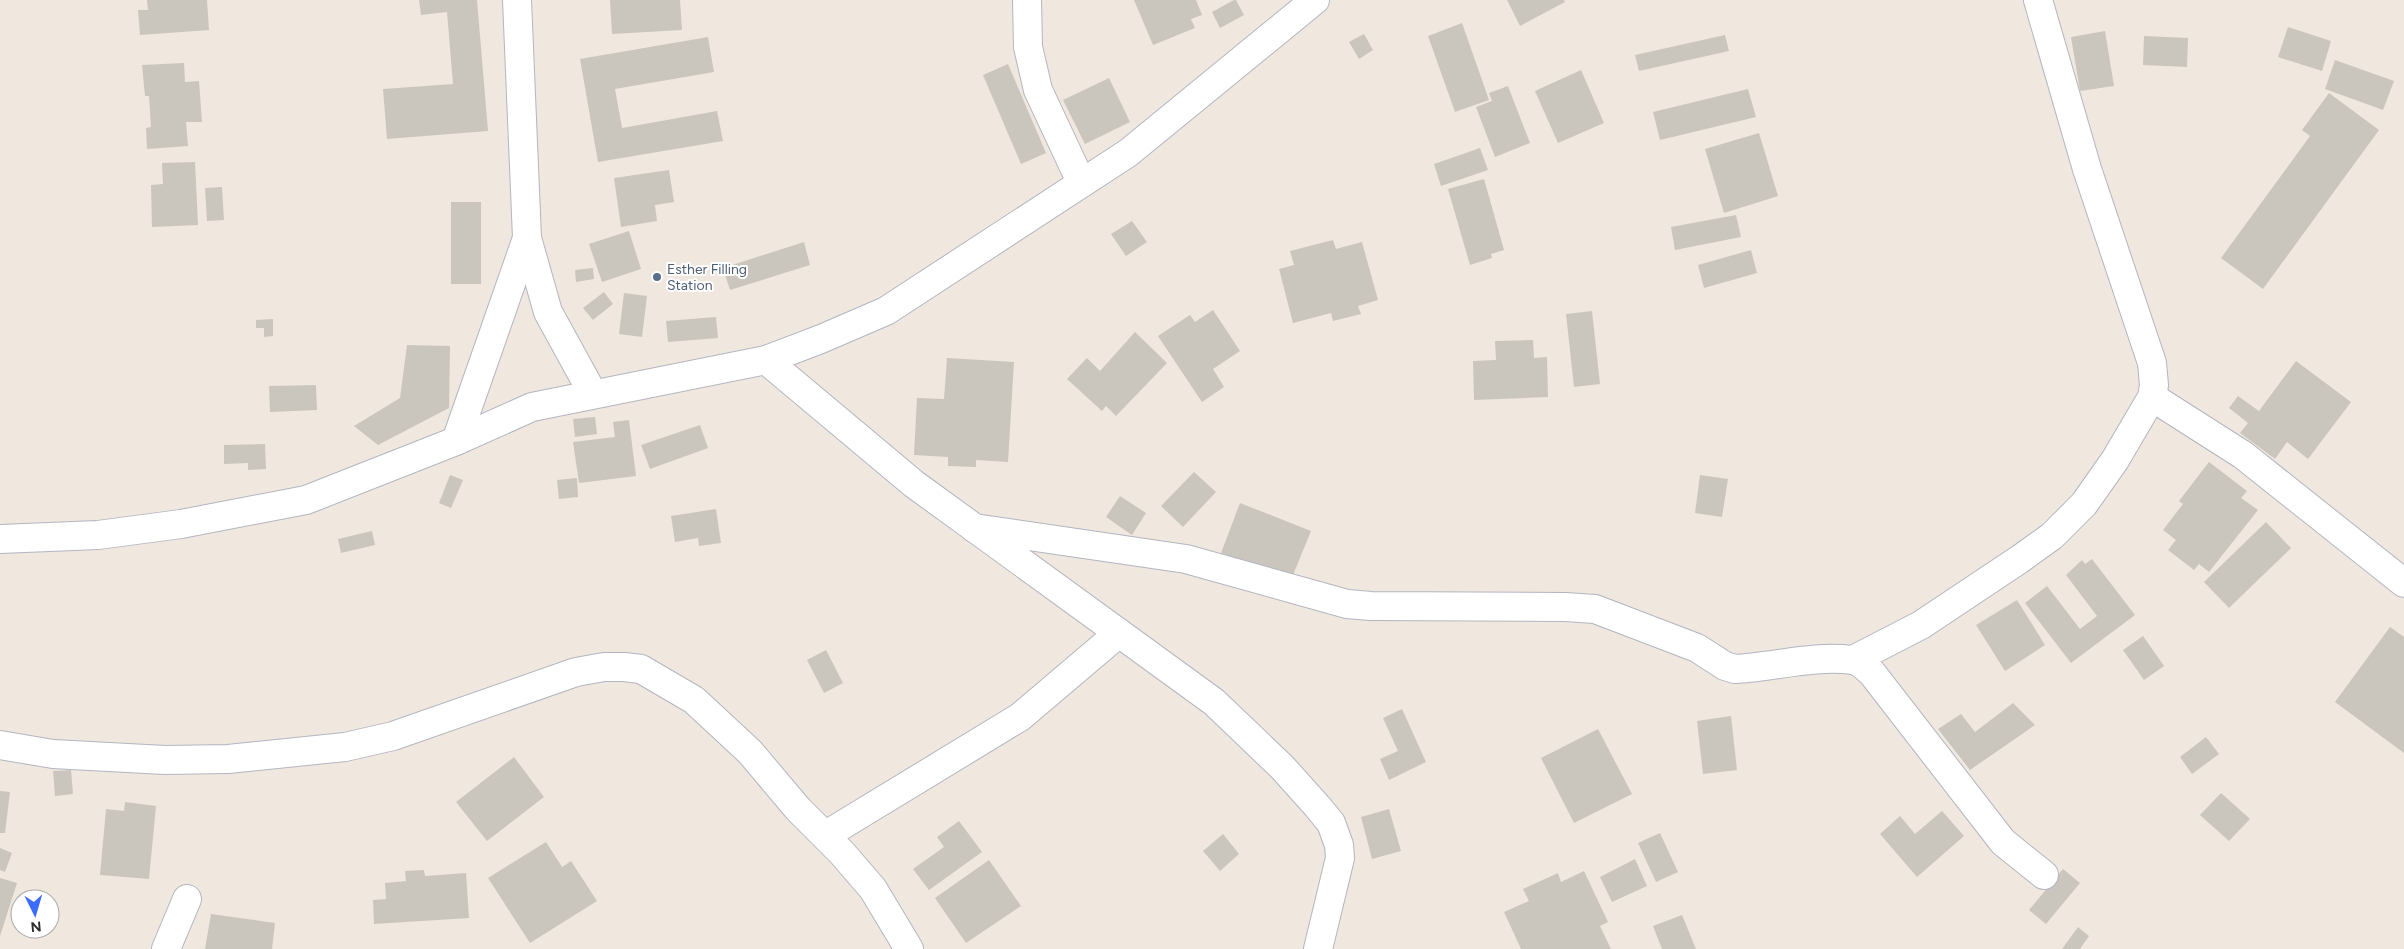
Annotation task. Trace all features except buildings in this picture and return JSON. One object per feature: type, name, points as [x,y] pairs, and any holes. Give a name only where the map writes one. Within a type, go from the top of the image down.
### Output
[{"type":"street","points":[[517,0],[527,238],[548,312],[593,394]]},
{"type":"street","points":[[1027,0],[1028,46],[1038,90],[1080,182]]},
{"type":"street","points":[[0,539],[98,535],[181,524],[306,500],[456,441],[532,407],[766,360],[886,311],[1128,152],[1315,0]]},
{"type":"street","points":[[974,528],[1186,559],[1347,604],[1371,606],[1565,607],[1595,609],[1697,648],[1716,661],[1735,669],[1810,661],[1853,660],[1921,625],[2052,536],[2084,504],[2114,460],[2152,397],[2154,385],[2152,363],[2087,169],[2038,0]]},
{"type":"street","points":[[456,441],[527,238]]},
{"type":"street","points":[[766,360],[914,484],[1214,702],[1282,767],[1331,823],[1339,845],[1340,858],[1318,949]]},
{"type":"street","points":[[2152,397],[2243,456],[2404,583]]},
{"type":"street","points":[[826,835],[1020,717],[1119,634]]},
{"type":"street","points":[[1853,660],[1872,673],[2003,842],[2044,875]]},
{"type":"street","points":[[0,744],[53,754],[165,760],[228,759],[345,747],[393,736],[576,672],[624,667],[641,669],[694,700],[750,752],[798,809],[826,835],[873,889],[909,949]]},
{"type":"street","points":[[166,949],[187,900]]},
{"type":"place","name":"Esther Filling Station","points":[[657,277]]}]
